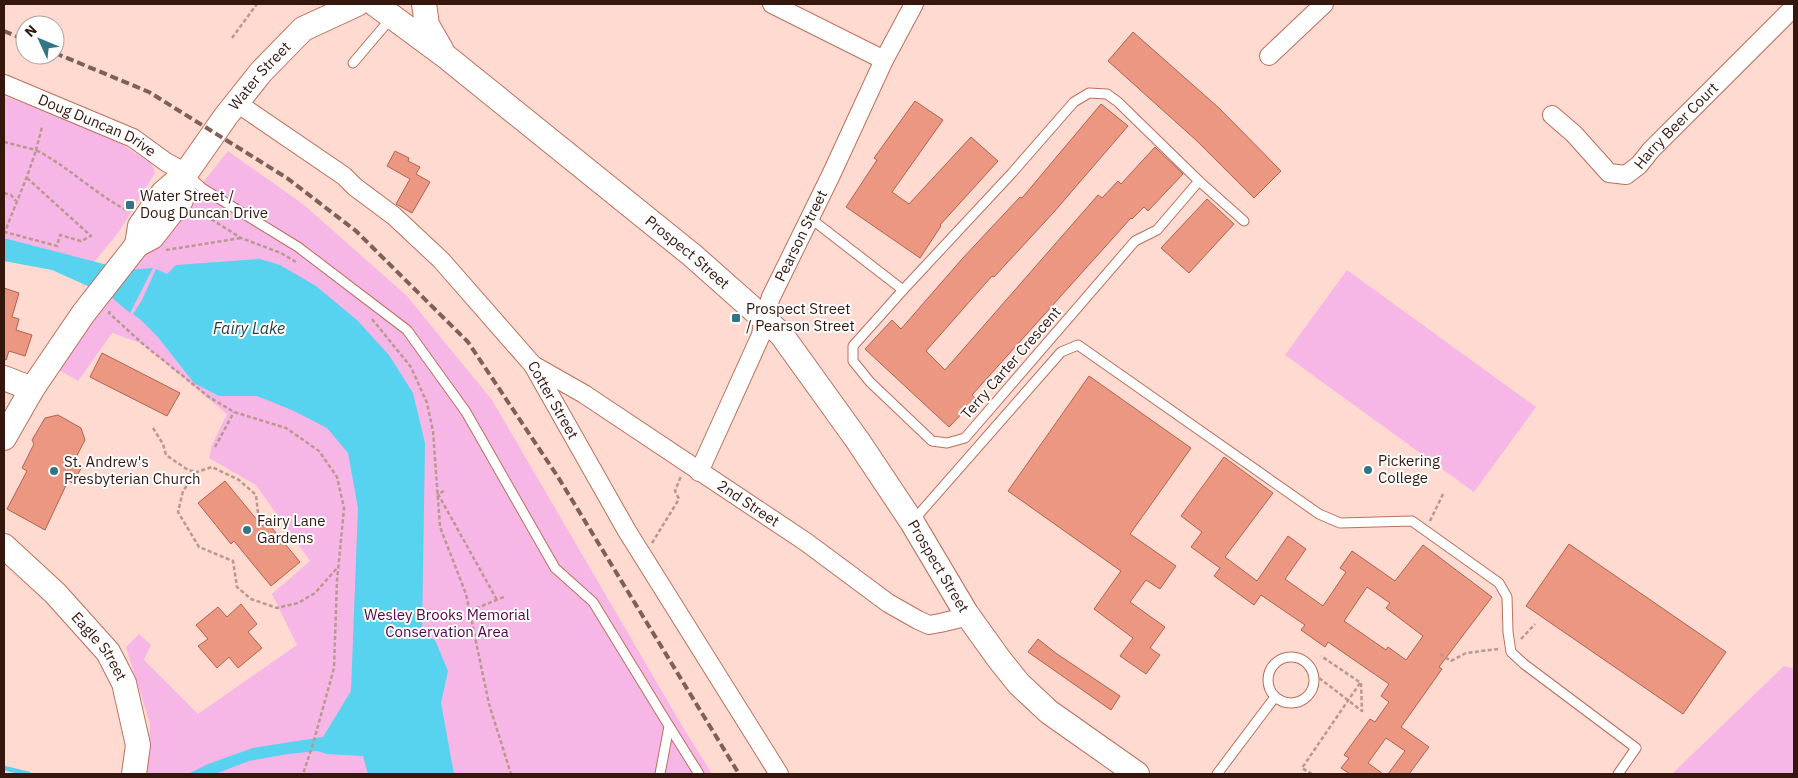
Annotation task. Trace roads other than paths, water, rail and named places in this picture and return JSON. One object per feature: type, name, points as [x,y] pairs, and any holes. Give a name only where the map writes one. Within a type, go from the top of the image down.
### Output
[{"type":"main road","points":[[303,29],[316,8],[316,4]]},
{"type":"main road","name":"Water Street","points":[[4,438],[32,389],[83,314],[147,248],[152,237],[181,200],[186,173],[213,133],[261,72],[303,29],[358,4]]},
{"type":"main road","points":[[424,4],[427,25],[444,55]]},
{"type":"main road","name":"Prospect Street","points":[[384,10],[444,55],[692,255],[781,334],[858,441],[912,522],[966,613],[998,659],[1019,684],[1049,712],[1137,774]]},
{"type":"main road","points":[[4,378],[32,389]]},
{"type":"main road","name":"Eagle Street","points":[[4,546],[55,593],[108,652],[124,683],[138,745],[134,774]]},
{"type":"street","points":[[772,4],[884,60]]},
{"type":"street","name":"Pearson Street","points":[[693,468],[761,335],[764,318],[771,298],[832,175],[884,60],[914,4]]},
{"type":"street","points":[[1269,56],[1324,4]]},
{"type":"street","name":"Harry Beer Court","points":[[1552,116],[1574,134],[1609,173],[1626,175],[1639,165],[1651,150],[1794,7]]},
{"type":"street","name":"Doug Duncan Drive","points":[[4,84],[133,138],[166,162],[186,173]]},
{"type":"street","name":"Cotter Street","points":[[237,103],[344,176],[394,216],[441,260],[533,364],[643,557],[779,774]]},
{"type":"street","name":"2nd Street","points":[[533,364],[584,394],[806,542],[888,603],[929,625],[957,619],[966,613]]},
{"type":"lane","points":[[353,64],[384,10]]},
{"type":"lane","name":"Terry Carter Crescent","points":[[1198,180],[1157,230],[1135,241],[965,438],[947,443],[932,441],[870,382],[853,361],[854,346],[903,290],[1012,173],[1074,102],[1089,94],[1106,94],[1118,102],[1244,222]]},
{"type":"lane","points":[[186,173],[202,188],[298,247],[407,330],[466,412],[555,568],[593,602],[699,774]]},
{"type":"lane","points":[[810,218],[903,290]]},
{"type":"lane","points":[[912,522],[1061,352],[1078,345],[1319,514],[1340,523],[1412,521],[1426,529],[1499,583],[1507,597],[1511,650],[1524,664],[1636,748],[1618,774]]},
{"type":"lane","points":[[1287,656],[1304,660],[1314,674],[1312,690],[1299,702],[1282,702],[1275,697],[1270,690],[1268,682],[1268,673],[1272,665],[1287,656]]},
{"type":"lane","points":[[1217,774],[1275,697]]},
{"type":"lane","points":[[660,774],[670,726]]},
{"type":"water","points":[[4,238],[127,270],[153,268],[130,313],[110,296],[52,270],[4,261]]},
{"type":"water","name":"Fairy Lake","points":[[260,259],[280,265],[316,286],[357,320],[389,355],[413,393],[425,443],[422,633],[435,640],[448,671],[441,703],[454,774],[368,774],[363,756],[327,754],[317,751],[249,761],[215,774],[188,774],[208,764],[253,748],[323,737],[351,691],[358,508],[348,453],[327,428],[292,410],[257,396],[219,396],[194,383],[157,336],[133,314],[142,300],[156,269],[167,274],[176,265]]},
{"type":"waterway","points":[[4,768],[29,774]]},
{"type":"railway","points":[[4,31],[15,36]]},
{"type":"railway","points":[[65,57],[149,92],[287,178],[356,231],[468,342],[558,477],[739,774]]},
{"type":"place","name":"Water Street / Doug Duncan Drive","points":[[130,205]]},
{"type":"place","name":"Prospect Street / Pearson Street","points":[[736,318]]},
{"type":"place","name":"Pickering College","points":[[1368,470]]},
{"type":"place","name":"St. Andrew's Presbyterian Church","points":[[54,471]]},
{"type":"place","name":"Fairy Lane Gardens","points":[[247,530]]},
{"type":"park label","name":"Wesley Brooks Memorial Conservation Area","points":[[447,624]]}]
